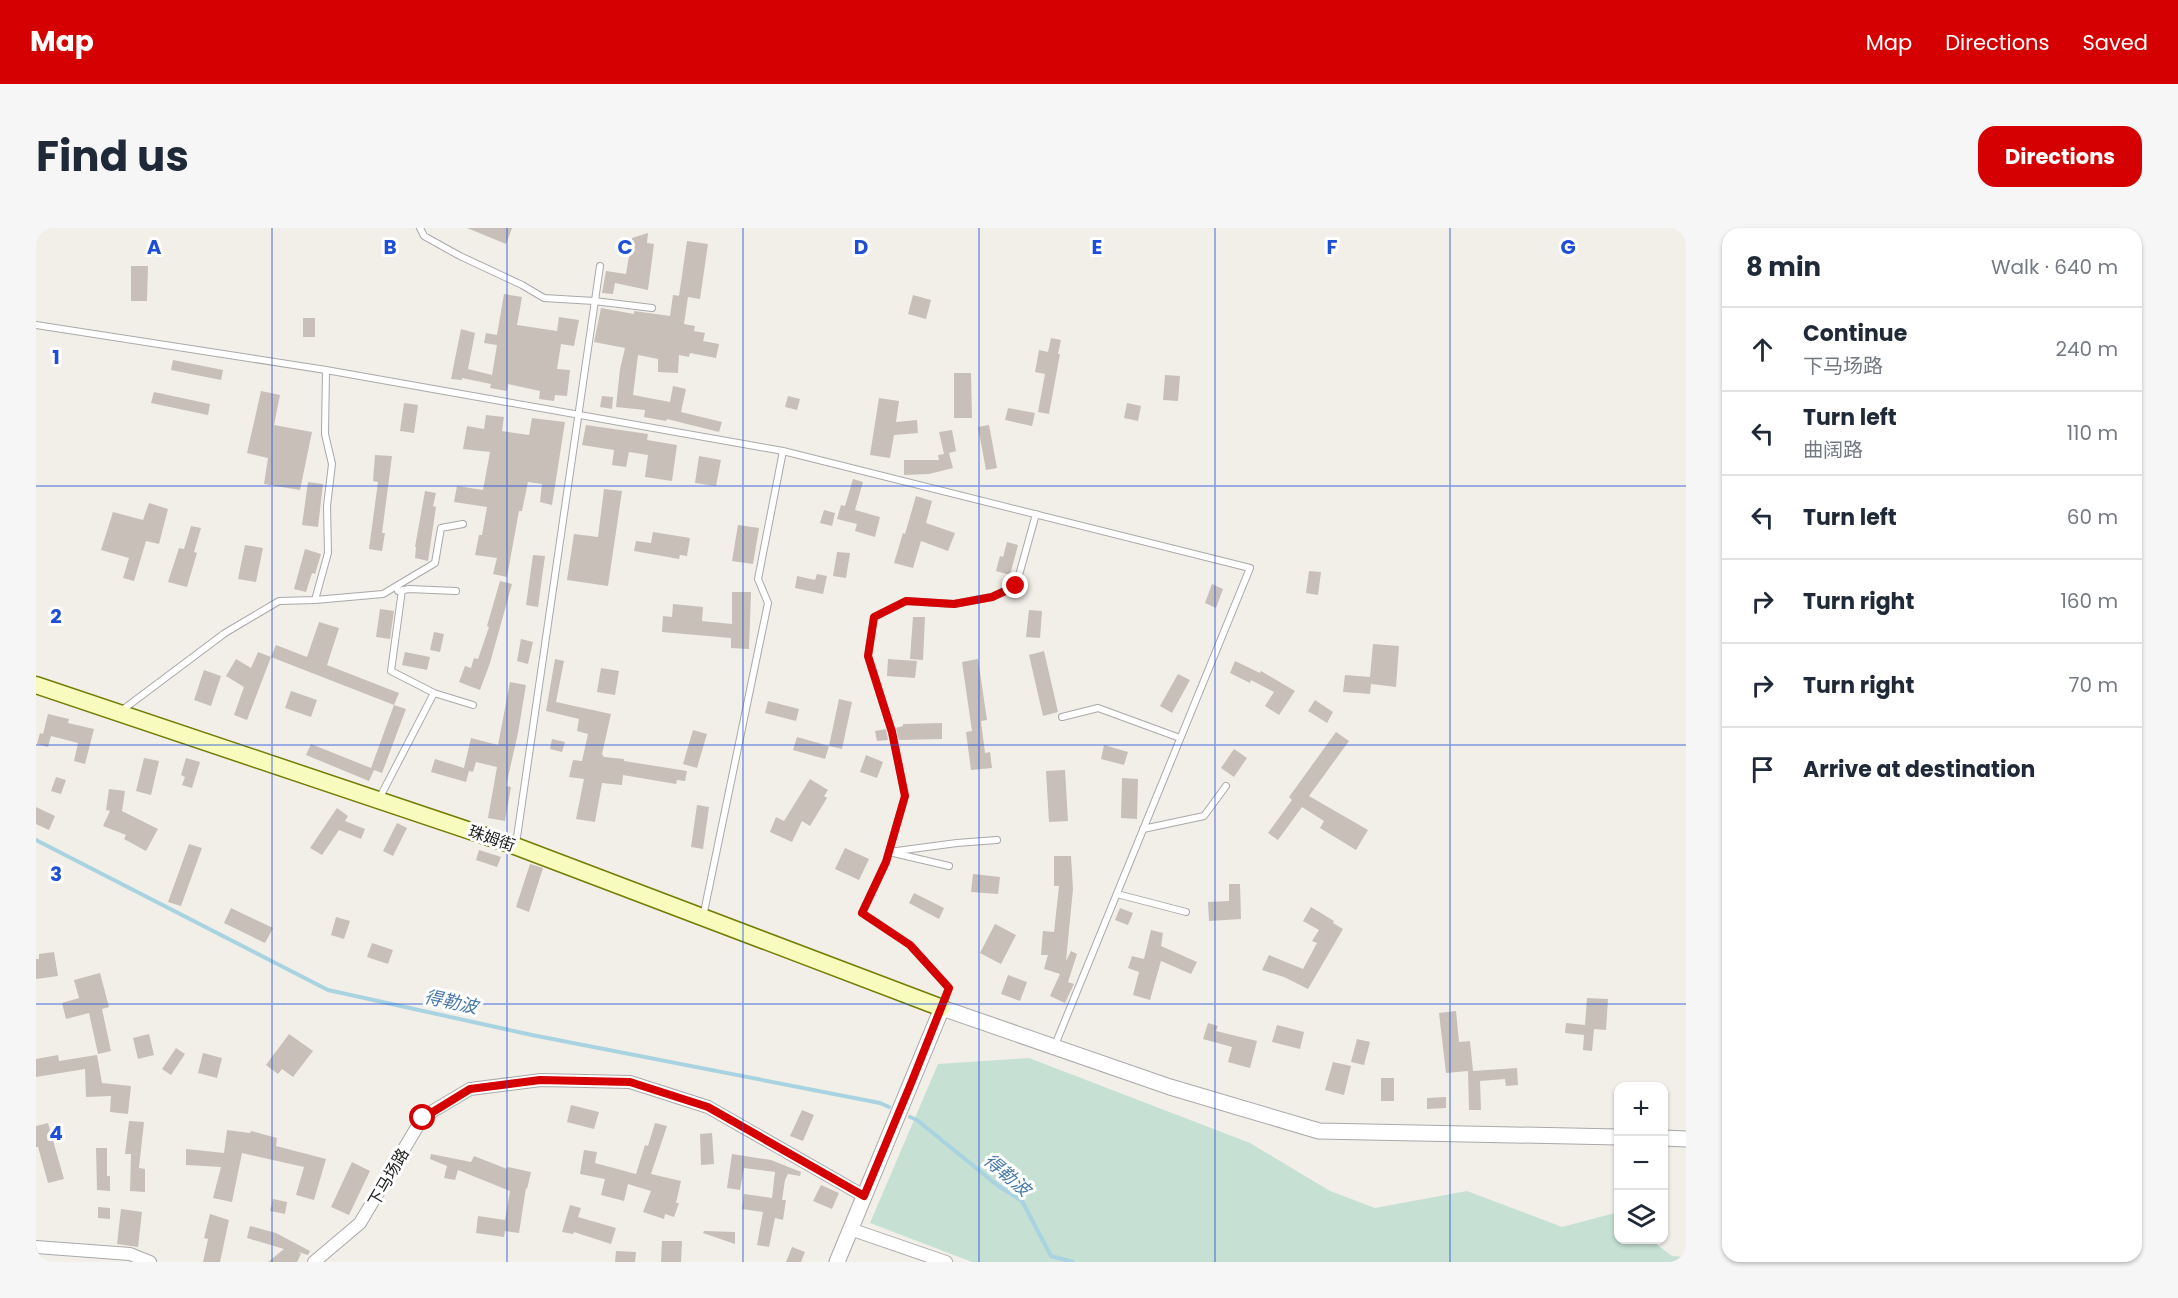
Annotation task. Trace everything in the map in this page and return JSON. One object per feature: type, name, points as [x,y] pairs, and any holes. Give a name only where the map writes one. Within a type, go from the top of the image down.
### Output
[{"type":"main road","name":"珠姆街","points":[[36,685],[515,846],[942,1008]]},
{"type":"street","points":[[837,1262],[942,1008],[1170,1087],[1319,1131],[1614,1137]]},
{"type":"street","name":"下马场路","points":[[314,1262],[360,1223],[423,1118],[470,1089],[529,1082],[630,1082],[708,1107],[864,1196]]},
{"type":"street","points":[[1668,1138],[1686,1139]]},
{"type":"street","points":[[850,1230],[946,1262]]},
{"type":"street","points":[[36,1247],[130,1254],[150,1262]]},
{"type":"lane","points":[[420,228],[424,236],[544,298],[652,308]]},
{"type":"lane","points":[[515,846],[600,266]]},
{"type":"lane","points":[[36,325],[326,370],[783,451],[1250,568],[1054,1047]]},
{"type":"lane","points":[[315,600],[328,553],[327,507],[332,464],[324,434],[326,370]]},
{"type":"lane","points":[[704,917],[768,603],[758,579],[783,451]]},
{"type":"lane","points":[[942,1008],[949,988],[910,945],[862,913],[889,852],[905,796],[892,732],[868,656],[874,617],[906,601],[954,604],[992,597],[1016,586],[1036,514]]},
{"type":"lane","points":[[383,594],[435,563],[441,528],[463,524]]},
{"type":"lane","points":[[118,713],[225,633],[279,601],[383,594],[402,590],[456,591]]},
{"type":"lane","points":[[402,590],[391,671],[434,693],[473,705]]},
{"type":"lane","points":[[378,800],[434,693]]},
{"type":"lane","points":[[1062,717],[1098,708],[1180,738]]},
{"type":"lane","points":[[1143,829],[1204,816],[1226,786]]},
{"type":"lane","points":[[889,852],[997,840]]},
{"type":"lane","points":[[889,852],[949,866]]},
{"type":"lane","points":[[1117,894],[1186,912]]},
{"type":"green space","points":[[1029,1058],[1250,1143],[1330,1191],[1375,1208],[1467,1191],[1562,1227],[1614,1213],[1614,1244],[1656,1244],[1672,1256],[1686,1257],[1686,1262],[972,1262],[870,1223],[938,1064]]},
{"type":"building","points":[[467,228],[512,228],[506,244]]},
{"type":"building","points":[[648,233],[647,243],[654,244],[648,290],[615,283],[613,294],[602,293],[606,271],[626,274],[632,238]]},
{"type":"building","points":[[687,241],[708,244],[700,299],[688,297],[684,324],[695,326],[694,331],[705,333],[703,341],[719,344],[716,358],[690,353],[689,357],[679,355],[678,373],[658,372],[658,359],[638,355],[633,395],[670,402],[673,386],[686,389],[681,412],[722,422],[719,432],[667,419],[666,421],[644,417],[645,410],[616,407],[625,348],[594,342],[601,308],[634,314],[634,311],[670,316],[673,295],[679,296]]},
{"type":"building","points":[[131,266],[148,266],[147,301],[131,301]]},
{"type":"building","points":[[504,294],[522,297],[517,325],[557,331],[559,317],[579,320],[574,346],[561,344],[557,369],[570,370],[567,396],[555,395],[554,401],[539,399],[540,391],[508,384],[507,391],[490,388],[491,384],[462,378],[462,380],[451,379],[461,329],[475,333],[468,369],[492,375],[497,345],[484,343],[486,333],[497,335]]},
{"type":"building","points":[[913,295],[931,300],[926,319],[908,314]]},
{"type":"building","points":[[303,318],[315,318],[315,337],[303,337]]},
{"type":"building","points":[[1051,338],[1061,340],[1049,414],[1038,412],[1045,374],[1035,372],[1039,350],[1048,352]]},
{"type":"building","points":[[173,360],[223,370],[221,380],[171,370]]},
{"type":"building","points":[[954,373],[971,373],[972,418],[954,418]]},
{"type":"building","points":[[1165,375],[1180,376],[1178,401],[1163,400]]},
{"type":"building","points":[[261,391],[280,395],[274,425],[312,432],[300,490],[264,484],[268,458],[247,453]]},
{"type":"building","points":[[154,392],[210,404],[208,415],[151,403]]},
{"type":"building","points":[[602,396],[613,397],[612,409],[600,407]]},
{"type":"building","points":[[788,396],[800,399],[797,410],[785,407]]},
{"type":"building","points":[[879,398],[899,401],[896,422],[917,420],[918,433],[894,435],[890,458],[870,455]]},
{"type":"building","points":[[404,403],[418,405],[414,433],[400,431]]},
{"type":"building","points":[[1127,403],[1141,406],[1138,421],[1124,418]]},
{"type":"building","points":[[1008,408],[1035,413],[1032,426],[1005,420]]},
{"type":"building","points":[[486,415],[504,417],[502,431],[529,435],[532,418],[565,422],[552,505],[540,502],[542,484],[528,482],[522,511],[519,511],[507,577],[493,574],[497,558],[475,555],[479,535],[482,535],[487,507],[454,502],[457,486],[483,490],[490,452],[463,449],[467,426],[484,429]]},
{"type":"building","points":[[586,425],[648,434],[647,440],[677,445],[672,481],[645,477],[648,455],[629,452],[626,467],[612,465],[614,450],[582,445]]},
{"type":"building","points":[[989,425],[997,468],[986,470],[978,427]]},
{"type":"building","points":[[952,430],[956,451],[949,453],[953,468],[929,474],[904,475],[904,460],[939,460],[938,455],[944,454],[939,432]]},
{"type":"building","points":[[375,455],[392,456],[382,533],[385,533],[382,551],[369,549],[378,482],[373,481]]},
{"type":"building","points":[[699,456],[721,460],[716,486],[695,483]]},
{"type":"building","points":[[853,479],[863,482],[855,510],[880,517],[875,537],[855,531],[857,524],[837,519],[841,505],[845,506]]},
{"type":"building","points":[[308,482],[323,484],[318,527],[302,525]]},
{"type":"building","points":[[604,489],[622,491],[608,586],[567,580],[574,534],[598,537]]},
{"type":"building","points":[[425,491],[436,493],[428,561],[415,558]]},
{"type":"building","points":[[916,496],[932,501],[926,523],[955,533],[948,551],[921,541],[913,568],[894,563]]},
{"type":"building","points":[[149,503],[168,509],[159,544],[146,541],[134,581],[123,578],[129,558],[101,550],[113,512],[143,520]]},
{"type":"building","points":[[824,510],[835,513],[832,526],[820,523]]},
{"type":"building","points":[[738,525],[759,528],[753,564],[732,561]]},
{"type":"building","points":[[191,526],[201,528],[194,552],[197,553],[187,587],[168,582],[179,548],[184,549]]},
{"type":"building","points":[[653,532],[690,538],[687,556],[680,555],[679,559],[634,551],[636,541],[651,543]]},
{"type":"building","points":[[1007,542],[1018,545],[1010,575],[996,571]]},
{"type":"building","points":[[245,545],[263,548],[256,582],[238,579]]},
{"type":"building","points":[[305,549],[321,554],[306,592],[294,589]]},
{"type":"building","points":[[837,552],[850,553],[846,578],[833,576]]},
{"type":"building","points":[[533,555],[545,556],[538,607],[526,605]]},
{"type":"building","points":[[1309,571],[1321,572],[1318,595],[1306,593]]},
{"type":"building","points":[[817,574],[827,576],[823,594],[795,588],[797,576],[815,580]]},
{"type":"building","points":[[500,581],[512,584],[480,690],[459,682],[465,666],[471,668],[474,658],[478,659],[489,627],[487,626]]},
{"type":"building","points":[[1212,584],[1223,589],[1216,608],[1205,603]]},
{"type":"building","points":[[732,592],[751,592],[749,649],[731,648],[731,638],[662,632],[663,616],[672,617],[673,604],[703,607],[702,621],[732,624]]},
{"type":"building","points":[[380,609],[394,611],[390,639],[376,637]]},
{"type":"building","points":[[1029,610],[1042,611],[1040,638],[1026,637]]},
{"type":"building","points":[[913,617],[925,617],[923,660],[910,659]]},
{"type":"building","points":[[319,622],[339,628],[327,665],[399,693],[394,705],[271,657],[276,645],[307,657]]},
{"type":"building","points":[[434,632],[444,634],[440,652],[430,650]]},
{"type":"building","points":[[521,639],[533,642],[528,664],[517,661]]},
{"type":"building","points":[[1373,644],[1399,646],[1396,687],[1371,684],[1370,694],[1343,692],[1345,675],[1370,677]]},
{"type":"building","points":[[1044,651],[1058,712],[1043,716],[1029,655]]},
{"type":"building","points":[[258,652],[271,657],[247,720],[234,715],[244,687],[226,676],[236,659],[251,668]]},
{"type":"building","points":[[405,652],[430,657],[427,670],[402,665]]},
{"type":"building","points":[[555,659],[564,661],[556,702],[611,714],[602,754],[604,757],[687,771],[685,781],[677,780],[676,784],[623,775],[622,785],[602,783],[595,822],[576,819],[584,779],[569,777],[573,760],[582,761],[588,734],[577,731],[579,719],[546,711]]},
{"type":"building","points":[[888,659],[917,661],[915,678],[887,676]]},
{"type":"building","points":[[978,659],[987,720],[981,721],[985,753],[990,752],[992,768],[971,770],[966,732],[972,731],[962,662]]},
{"type":"building","points":[[1235,661],[1260,673],[1261,671],[1295,691],[1279,715],[1265,706],[1274,692],[1251,680],[1250,683],[1230,673]]},
{"type":"building","points":[[601,668],[619,671],[615,695],[597,692]]},
{"type":"building","points":[[204,670],[221,676],[211,706],[194,700]]},
{"type":"building","points":[[1178,674],[1190,680],[1172,713],[1160,706]]},
{"type":"building","points":[[510,682],[526,685],[506,786],[511,787],[505,821],[488,818],[497,767],[476,762],[473,772],[469,771],[466,782],[431,772],[435,759],[464,768],[471,738],[498,745]]},
{"type":"building","points":[[291,691],[317,700],[311,717],[285,708]]},
{"type":"building","points":[[839,699],[852,702],[842,749],[829,746]]},
{"type":"building","points":[[1315,700],[1333,712],[1327,723],[1308,711]]},
{"type":"building","points":[[768,701],[799,709],[796,721],[765,713]]},
{"type":"building","points":[[394,705],[406,709],[382,773],[374,770],[369,781],[306,755],[311,744],[371,768]]},
{"type":"building","points":[[48,714],[69,719],[68,723],[94,729],[85,764],[74,761],[78,743],[51,736],[48,747],[37,744],[40,733],[43,734]]},
{"type":"building","points":[[942,723],[942,739],[899,740],[896,728],[903,724]]},
{"type":"building","points":[[886,729],[888,740],[877,741],[875,731]]},
{"type":"building","points":[[693,730],[707,734],[697,768],[683,764]]},
{"type":"building","points":[[1336,732],[1349,741],[1309,796],[1368,830],[1356,850],[1320,828],[1324,821],[1302,807],[1278,840],[1268,833],[1292,800],[1289,797]]},
{"type":"building","points":[[797,737],[829,746],[825,759],[793,750]]},
{"type":"building","points":[[552,739],[565,742],[562,752],[550,749]]},
{"type":"building","points":[[1104,745],[1128,752],[1124,765],[1101,759]]},
{"type":"building","points":[[1234,749],[1247,758],[1234,777],[1221,768]]},
{"type":"building","points":[[866,755],[883,762],[877,778],[860,772]]},
{"type":"building","points":[[144,758],[159,761],[151,795],[136,791]]},
{"type":"building","points":[[186,758],[200,762],[192,788],[182,785],[185,777],[181,775]]},
{"type":"building","points":[[1065,770],[1068,821],[1049,822],[1046,771]]},
{"type":"building","points":[[56,777],[66,780],[61,794],[51,791]]},
{"type":"building","points":[[1122,778],[1138,779],[1137,819],[1121,818]]},
{"type":"building","points":[[810,779],[828,790],[824,796],[827,798],[810,826],[802,821],[792,842],[770,832],[776,817],[784,821]]},
{"type":"building","points":[[109,789],[125,791],[122,811],[158,829],[146,851],[124,839],[126,835],[103,826],[110,811],[106,810]]},
{"type":"building","points":[[697,805],[709,807],[703,849],[691,847]]},
{"type":"building","points":[[36,807],[55,816],[49,830],[36,824]]},
{"type":"building","points":[[337,808],[348,816],[345,821],[365,829],[361,839],[339,830],[322,855],[310,848]]},
{"type":"building","points":[[397,823],[407,828],[393,856],[383,851]]},
{"type":"building","points":[[189,844],[202,848],[181,906],[168,902]]},
{"type":"building","points":[[845,848],[869,859],[859,880],[835,869]]},
{"type":"building","points":[[479,850],[501,857],[497,867],[476,860]]},
{"type":"building","points":[[1054,856],[1071,856],[1073,889],[1066,961],[1071,951],[1077,954],[1068,982],[1074,984],[1065,1003],[1050,996],[1060,974],[1044,969],[1048,955],[1041,955],[1043,931],[1054,932],[1059,886],[1054,886]]},
{"type":"building","points":[[530,864],[543,868],[529,912],[516,907]]},
{"type":"building","points":[[973,874],[1000,877],[998,894],[971,892]]},
{"type":"building","points":[[1229,884],[1240,884],[1241,919],[1209,921],[1208,902],[1229,901]]},
{"type":"building","points":[[914,893],[944,908],[939,919],[909,903]]},
{"type":"building","points":[[1311,907],[1343,929],[1308,989],[1284,977],[1262,970],[1269,955],[1303,969],[1317,943],[1312,941],[1319,930],[1303,921]]},
{"type":"building","points":[[231,908],[273,928],[265,943],[224,923]]},
{"type":"building","points":[[1120,908],[1133,913],[1128,925],[1115,920]]},
{"type":"building","points":[[336,917],[350,921],[344,939],[331,935]]},
{"type":"building","points":[[995,924],[1016,935],[1001,964],[980,953]]},
{"type":"building","points":[[1151,930],[1163,933],[1161,946],[1197,962],[1191,974],[1161,961],[1150,1000],[1133,995],[1139,972],[1128,968],[1132,956],[1144,959]]},
{"type":"building","points":[[372,943],[393,950],[388,964],[367,957]]},
{"type":"building","points":[[54,952],[58,976],[36,979],[36,959],[39,959],[39,954]]},
{"type":"building","points":[[100,973],[109,1007],[102,1009],[111,1051],[98,1054],[89,1013],[66,1019],[62,1003],[79,998],[74,980]]},
{"type":"building","points":[[1008,975],[1027,982],[1020,1001],[1001,994]]},
{"type":"building","points":[[1587,998],[1608,999],[1606,1030],[1594,1029],[1592,1051],[1583,1050],[1584,1035],[1565,1033],[1566,1023],[1585,1025]]},
{"type":"building","points":[[1456,1011],[1459,1042],[1470,1041],[1473,1071],[1517,1068],[1518,1085],[1506,1086],[1505,1079],[1480,1081],[1481,1110],[1469,1110],[1468,1071],[1446,1073],[1439,1013]]},
{"type":"building","points":[[1208,1023],[1218,1026],[1216,1031],[1257,1041],[1250,1068],[1228,1062],[1232,1047],[1203,1039]]},
{"type":"building","points":[[1277,1025],[1304,1032],[1300,1049],[1272,1042]]},
{"type":"building","points":[[149,1034],[154,1055],[138,1059],[133,1038]]},
{"type":"building","points":[[289,1034],[313,1051],[293,1077],[282,1069],[278,1074],[266,1065]]},
{"type":"building","points":[[1357,1039],[1370,1042],[1364,1065],[1351,1062]]},
{"type":"building","points":[[176,1048],[185,1054],[171,1075],[162,1069]]},
{"type":"building","points":[[203,1053],[222,1058],[217,1078],[198,1073]]},
{"type":"building","points":[[58,1055],[59,1061],[97,1055],[102,1083],[131,1086],[128,1114],[110,1112],[111,1096],[86,1097],[85,1069],[36,1077],[36,1059]]},
{"type":"building","points":[[1333,1062],[1351,1066],[1344,1095],[1325,1090]]},
{"type":"building","points":[[1381,1078],[1394,1078],[1394,1101],[1381,1101]]},
{"type":"building","points":[[1446,1097],[1446,1108],[1427,1109],[1427,1098]]},
{"type":"building","points":[[571,1105],[599,1112],[594,1129],[567,1122]]},
{"type":"building","points":[[802,1110],[814,1115],[803,1141],[790,1136]]},
{"type":"building","points":[[129,1121],[144,1122],[139,1168],[145,1169],[145,1192],[130,1191],[131,1154],[125,1154]]},
{"type":"building","points":[[48,1123],[64,1179],[48,1183],[38,1147],[36,1147],[36,1126]]},
{"type":"building","points":[[655,1123],[667,1126],[651,1174],[681,1181],[676,1203],[679,1203],[674,1217],[665,1214],[664,1219],[643,1212],[651,1191],[628,1184],[624,1201],[601,1195],[605,1179],[580,1174],[584,1150],[597,1152],[595,1163],[636,1174]]},
{"type":"building","points":[[227,1130],[250,1133],[251,1131],[277,1138],[276,1146],[326,1159],[314,1200],[296,1195],[304,1167],[242,1153],[232,1202],[213,1198],[221,1167],[186,1165],[186,1149],[224,1153]]},
{"type":"building","points":[[712,1133],[714,1164],[701,1165],[700,1134]]},
{"type":"building","points":[[96,1148],[107,1148],[107,1176],[110,1176],[110,1191],[97,1190]]},
{"type":"building","points":[[431,1154],[471,1162],[474,1156],[507,1169],[508,1167],[531,1172],[526,1188],[519,1233],[505,1231],[504,1237],[476,1233],[478,1216],[505,1220],[510,1191],[458,1170],[455,1180],[444,1178],[447,1166],[430,1159]]},
{"type":"building","points":[[732,1154],[771,1160],[801,1172],[800,1176],[788,1174],[785,1180],[782,1200],[786,1200],[783,1220],[775,1218],[769,1247],[757,1245],[763,1212],[742,1209],[744,1194],[772,1198],[775,1172],[744,1168],[740,1190],[727,1188]]},
{"type":"building","points":[[352,1162],[370,1171],[349,1215],[331,1207]]},
{"type":"building","points":[[821,1185],[839,1193],[832,1209],[813,1201]]},
{"type":"building","points":[[273,1199],[287,1202],[285,1214],[270,1211]]},
{"type":"building","points":[[570,1205],[581,1208],[578,1217],[616,1228],[611,1244],[574,1232],[573,1234],[562,1232]]},
{"type":"building","points":[[98,1207],[110,1208],[110,1219],[98,1218]]},
{"type":"building","points":[[121,1209],[142,1212],[138,1247],[117,1244]]},
{"type":"building","points":[[210,1214],[229,1220],[220,1262],[203,1262],[208,1239],[204,1238]]},
{"type":"building","points":[[250,1226],[276,1233],[310,1251],[308,1255],[298,1252],[301,1254],[297,1262],[268,1262],[284,1249],[247,1238]]},
{"type":"building","points":[[704,1231],[735,1232],[735,1244],[703,1233]]},
{"type":"building","points":[[662,1241],[682,1241],[681,1262],[661,1262]]},
{"type":"building","points":[[792,1247],[805,1252],[801,1262],[786,1262]]},
{"type":"building","points":[[616,1251],[636,1252],[635,1262],[615,1262]]},
{"type":"waterway","name":"得勒波","points":[[36,840],[328,990],[532,1035],[880,1103],[889,1107]]},
{"type":"waterway","name":"得勒波","points":[[910,1117],[917,1120],[997,1185],[1022,1201],[1051,1256],[1073,1262]]},
{"type":"route","points":[[423,1118],[470,1089],[540,1080],[630,1082],[708,1107],[864,1196],[949,988],[910,945],[862,913],[886,862],[905,796],[892,732],[868,656],[874,617],[906,601],[954,604],[992,597],[1016,586]]}]
